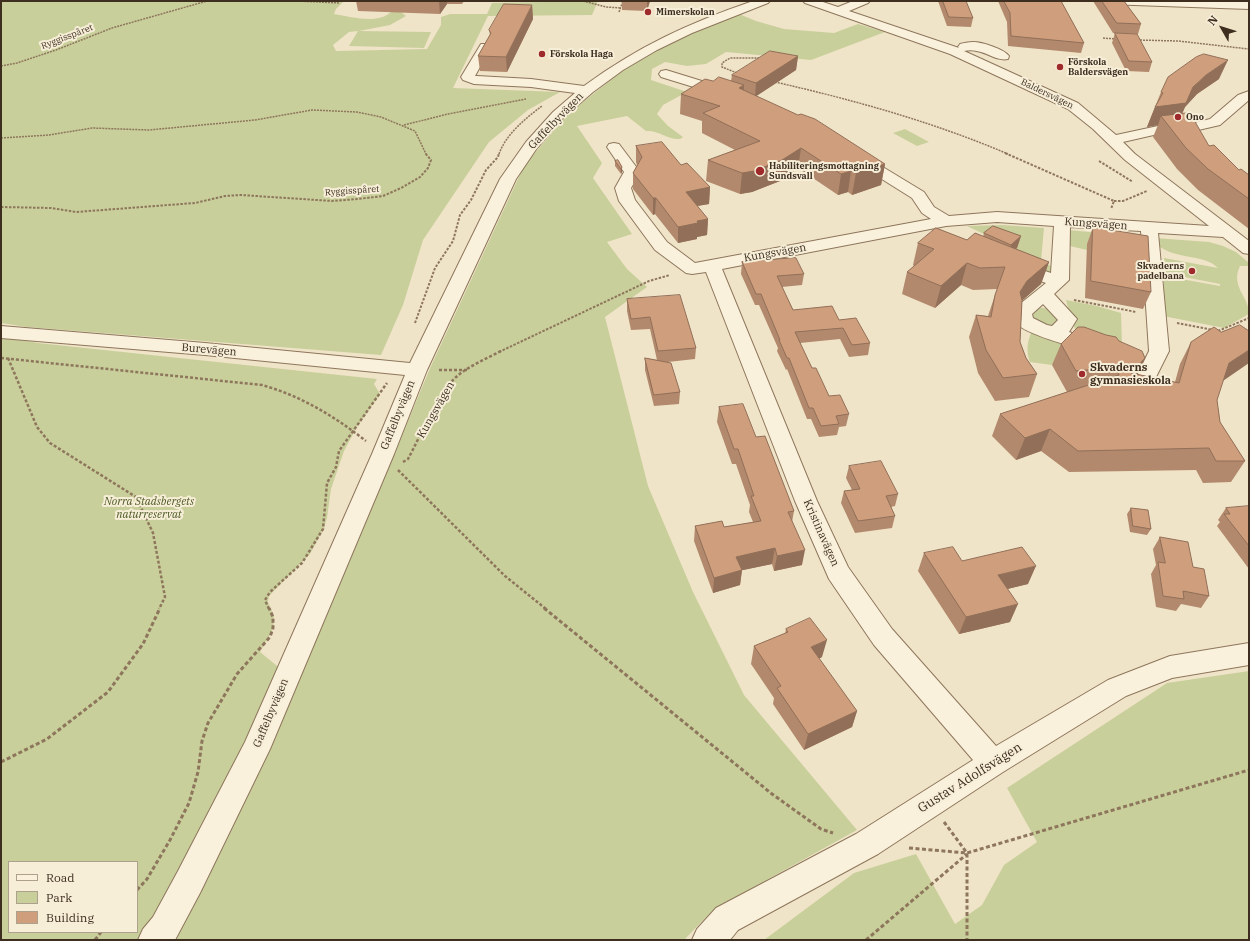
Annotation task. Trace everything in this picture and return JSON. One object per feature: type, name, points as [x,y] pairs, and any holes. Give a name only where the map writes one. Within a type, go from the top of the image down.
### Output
[{"type":"street","name":"Gaffelbyvägen","points":[[154,940],[164,928],[189,882],[256,749],[389,461],[417,370],[522,156],[544,129],[587,90],[627,60],[718,16],[764,1]]},
{"type":"street","name":"Baldersvägen","points":[[808,1],[954,51],[1073,106],[1113,140],[1130,157],[1249,249]]},
{"type":"street","points":[[838,11],[864,1]]},
{"type":"street","points":[[1105,1],[1249,5]]},
{"type":"street","points":[[954,51],[972,45],[1003,56]]},
{"type":"street","points":[[485,47],[468,77],[474,80],[531,83],[587,90]]},
{"type":"street","points":[[666,74],[738,97]]},
{"type":"street","points":[[1113,140],[1158,130],[1194,127],[1215,122],[1243,98],[1249,95]]},
{"type":"street","points":[[614,147],[630,166],[632,172],[623,188],[626,201],[661,246],[702,267]]},
{"type":"street","points":[[844,149],[918,195],[928,210],[953,220],[963,238]]},
{"type":"street","name":"Kungsvägen","points":[[702,267],[953,220],[998,217],[1226,232]]},
{"type":"street","points":[[1062,221],[1060,280],[1027,308],[1023,314],[1024,321],[1050,332],[1106,351]]},
{"type":"street","points":[[1130,363],[1148,375],[1159,351],[1149,227]]},
{"type":"street","points":[[1003,262],[1042,277],[1060,280]]},
{"type":"street","name":"Kristinavägen","points":[[702,267],[838,572],[882,637],[993,763]]},
{"type":"street","points":[[1043,294],[1068,319],[1066,324],[1061,329],[1050,332]]},
{"type":"street","name":"Burevägen","points":[[1,332],[417,370]]},
{"type":"street","name":"Gustav Adolfsvägen","points":[[708,940],[727,919],[867,844],[993,763],[1117,688],[1170,667],[1249,654]]},
{"type":"path","name":"Ryggisspåret","points":[[1,66],[17,63],[56,50],[112,28],[207,1]]},
{"type":"path","points":[[298,1],[340,3]]},
{"type":"path","points":[[583,1],[606,7],[621,8]]},
{"type":"path","points":[[619,12],[623,1]]},
{"type":"path","points":[[1103,38],[1117,39]]},
{"type":"path","points":[[1131,40],[1178,41],[1249,49]]},
{"type":"path","points":[[740,74],[725,69],[722,67],[722,63],[730,58],[759,58]]},
{"type":"path","points":[[770,81],[858,103],[934,126],[1004,152],[1114,201],[1123,201],[1147,191],[1141,187]]},
{"type":"path","points":[[404,125],[530,98]]},
{"type":"path","name":"Ryggisspåret","points":[[1,138],[49,135],[92,128],[149,130],[255,120],[312,110],[357,112],[381,117],[404,125],[415,131],[424,151],[431,160],[428,168],[420,177],[383,196],[332,200],[241,195],[225,196],[195,203],[76,212],[51,208],[1,207]]},
{"type":"path","points":[[1099,161],[1135,184]]},
{"type":"path","points":[[1109,224],[1107,220],[1114,201]]},
{"type":"path","name":"Kungsvägen","points":[[389,461],[408,459],[440,399],[454,379],[479,362],[649,281],[702,267]]},
{"type":"path","points":[[1077,300],[1111,308]]},
{"type":"path","points":[[1156,319],[1221,331],[1249,318]]},
{"type":"path","points":[[1,358],[262,385],[275,388],[310,404],[353,430],[389,461],[505,576],[772,794],[821,829],[867,844]]},
{"type":"path","points":[[1,762],[47,739],[108,692],[143,644],[165,597],[153,533],[136,497],[50,443],[37,427],[8,358]]},
{"type":"path","points":[[417,370],[468,370]]},
{"type":"path","points":[[906,848],[967,853],[1249,770]]},
{"type":"path","points":[[930,803],[967,853],[967,940]]},
{"type":"path","points":[[866,940],[967,853]]},
{"type":"green space","points":[[1,1],[344,1],[336,9],[334,14],[373,19],[380,18],[392,11],[401,12],[406,16],[390,25],[359,31],[431,32],[424,48],[349,46],[358,31],[349,32],[333,45],[336,51],[427,49],[441,25],[441,17],[450,14],[487,14],[492,3],[598,1],[592,15],[488,16],[453,88],[560,92],[528,110],[489,142],[423,240],[403,305],[381,355],[27,327],[1,323]]},
{"type":"green space","name":"Norra Stadsbergets naturreservat","points":[[739,14],[756,21],[784,29],[834,33],[858,24],[885,32],[811,60],[726,52],[706,64],[687,66],[665,62],[652,69],[651,80],[687,92],[663,105],[657,114],[668,126],[683,137],[680,139],[646,131],[627,116],[577,126],[602,163],[593,178],[632,234],[607,242],[627,269],[647,287],[605,317],[648,486],[693,592],[744,695],[857,830],[714,909],[684,940],[1,940],[1,336],[38,343],[377,379],[374,384],[380,394],[357,427],[344,451],[331,489],[324,528],[310,554],[269,596],[268,602],[274,616],[273,629],[260,652],[298,683],[431,366],[524,166],[567,115],[623,70],[657,48],[720,20]]},
{"type":"green space","points":[[905,129],[929,142],[917,146],[893,133]]},
{"type":"green space","points":[[1002,225],[1044,228],[1041,261],[1055,268],[1053,273],[1048,273],[990,237],[967,226]]},
{"type":"green space","points":[[1068,230],[1134,236],[1087,250],[1070,246],[1068,243]]},
{"type":"green space","points":[[1155,238],[1209,242],[1236,252],[1249,263],[1249,266],[1240,266],[1237,280],[1249,314],[1224,328],[1163,316],[1164,276],[1220,286],[1220,284],[1164,273],[1164,258],[1218,268],[1205,260],[1172,253],[1156,244]]},
{"type":"green space","points":[[1066,300],[1097,306],[1121,313],[1122,346],[1078,335],[1071,320]]},
{"type":"green space","points":[[1036,307],[1051,309],[1060,317],[1055,325],[1050,326],[1034,322],[1029,310]]},
{"type":"green space","points":[[1032,331],[1069,348],[1052,365],[1030,362],[1028,346]]},
{"type":"green space","points":[[1249,671],[1249,940],[764,940],[854,873],[916,854],[955,924],[982,905],[1004,865],[1037,842],[1007,788],[1167,683]]},
{"type":"building","points":[[943,1],[966,1],[973,18],[949,17]]},
{"type":"building","points":[[1004,1],[1061,1],[1084,43],[1011,36],[1010,13]]},
{"type":"building","points":[[1102,1],[1124,1],[1141,24],[1117,23]]},
{"type":"building","points":[[504,4],[532,5],[506,57],[478,56],[491,33],[489,30]]},
{"type":"building","points":[[1115,33],[1137,34],[1152,62],[1129,61]]},
{"type":"building","points":[[770,51],[798,56],[756,83],[732,75]]},
{"type":"building","points":[[1204,54],[1228,60],[1206,75],[1193,87],[1186,103],[1155,107],[1163,93],[1161,92],[1168,77],[1196,57]]},
{"type":"building","points":[[719,77],[744,85],[739,88],[798,115],[801,114],[815,119],[885,164],[856,173],[851,171],[841,174],[801,148],[782,160],[754,171],[742,173],[708,160],[760,141],[703,113],[720,106],[681,94],[705,79],[713,81]]},
{"type":"building","points":[[1190,113],[1209,146],[1214,145],[1239,170],[1241,169],[1249,175],[1249,199],[1208,169],[1186,148],[1161,116]]},
{"type":"building","points":[[662,142],[681,165],[687,163],[710,187],[686,192],[708,219],[697,221],[698,223],[678,227],[656,198],[653,198],[633,173],[642,157],[636,146]]},
{"type":"building","points":[[618,160],[622,167],[621,169],[615,161]]},
{"type":"building","points":[[993,226],[1021,236],[1011,245],[984,233]]},
{"type":"building","points":[[1093,227],[1148,236],[1151,292],[1091,281]]},
{"type":"building","points":[[936,228],[967,240],[975,233],[1049,262],[1027,281],[1020,292],[1022,300],[1020,342],[1026,358],[1037,374],[1003,378],[986,350],[976,315],[991,317],[995,295],[1005,267],[980,268],[967,263],[941,286],[907,272],[934,249],[918,243]]},
{"type":"building","points":[[796,258],[804,274],[777,276],[793,310],[832,306],[839,320],[856,318],[870,343],[852,345],[843,328],[795,332],[812,368],[816,368],[829,396],[840,395],[849,414],[836,416],[839,424],[821,426],[813,408],[809,408],[789,358],[787,358],[779,340],[761,294],[756,294],[742,262]]},
{"type":"building","points":[[680,295],[696,348],[658,351],[650,317],[631,319],[627,299]]},
{"type":"building","points":[[1240,325],[1249,331],[1249,350],[1229,363],[1217,400],[1220,422],[1245,461],[1216,461],[1209,448],[1078,451],[1050,429],[1025,438],[1000,414],[1119,375],[1117,367],[1076,371],[1061,344],[1078,327],[1084,327],[1116,337],[1119,341],[1142,351],[1145,358],[1131,373],[1179,383],[1191,342],[1214,327],[1221,332]]},
{"type":"building","points":[[645,358],[671,363],[680,392],[654,395]]},
{"type":"building","points":[[743,404],[756,437],[765,436],[794,511],[788,512],[805,550],[777,556],[775,548],[736,557],[742,570],[714,578],[695,526],[722,521],[724,527],[761,521],[751,496],[754,496],[738,449],[734,449],[719,407]]},
{"type":"building","points":[[881,461],[898,494],[886,496],[895,516],[858,521],[844,491],[860,489],[849,466]]},
{"type":"building","points":[[1248,506],[1249,546],[1224,514],[1230,514],[1226,508]]},
{"type":"building","points":[[1131,508],[1148,510],[1151,529],[1133,526]]},
{"type":"building","points":[[1160,537],[1188,542],[1193,567],[1204,569],[1209,596],[1183,591],[1184,599],[1163,596],[1158,562],[1165,563]]},
{"type":"building","points":[[953,547],[962,561],[1022,547],[1036,566],[998,575],[1018,604],[966,617],[924,553]]},
{"type":"building","points":[[810,618],[827,640],[811,647],[857,711],[808,734],[777,688],[781,686],[754,646],[788,632],[786,629]]},
{"type":"place","name":"Mimerskolan","points":[[648,12]]},
{"type":"place","name":"Förskola Haga","points":[[542,54]]},
{"type":"place","name":"Förskola Baldersvägen","points":[[1060,67]]},
{"type":"place","name":"Ono","points":[[1178,117]]},
{"type":"place","name":"Habiliteringsmottagning Sundsvall","points":[[760,171]]},
{"type":"place","name":"Skvaderns padelbana","points":[[1192,271]]},
{"type":"place","name":"Skvaderns gymnasieskola","points":[[1082,374]]}]
